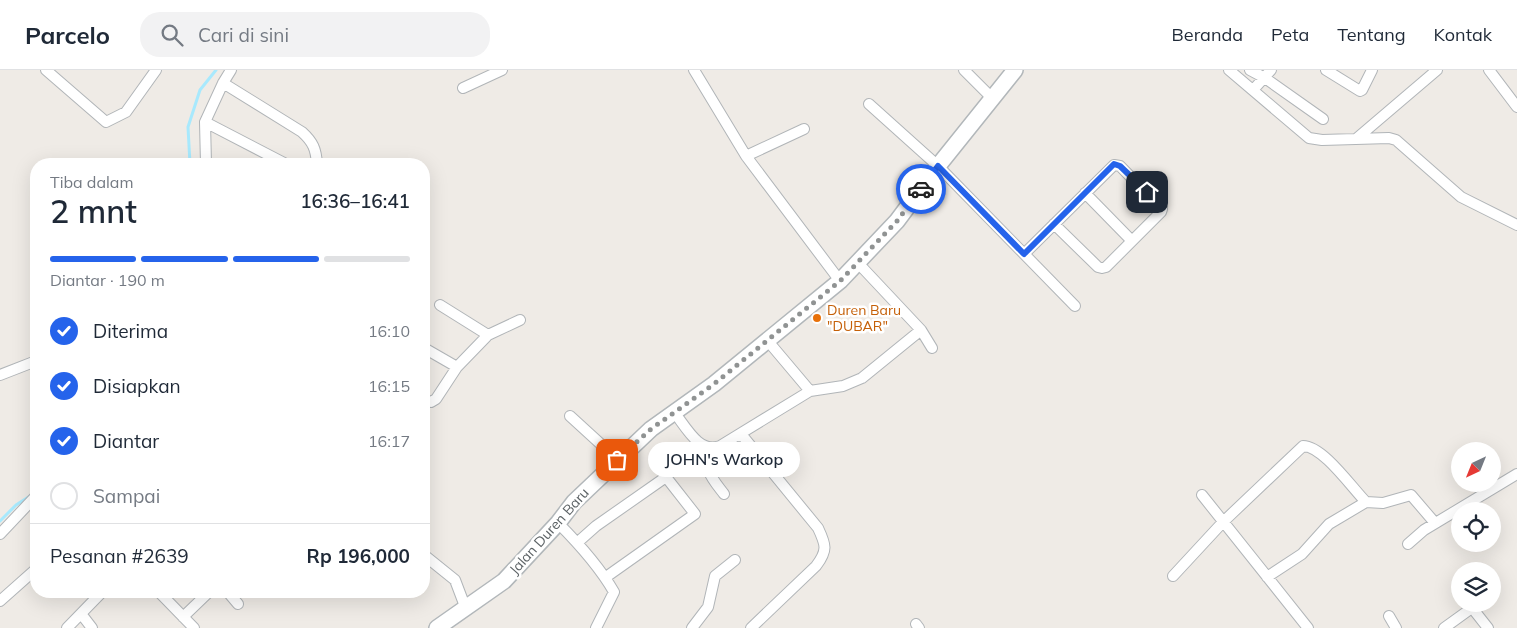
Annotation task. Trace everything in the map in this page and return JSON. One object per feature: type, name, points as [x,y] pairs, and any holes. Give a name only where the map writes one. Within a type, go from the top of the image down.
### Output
[{"type":"street","points":[[46,70],[106,122],[126,112],[156,70]]},
{"type":"street","points":[[206,158],[205,122],[231,70]]},
{"type":"street","points":[[462,88],[502,70]]},
{"type":"street","points":[[694,70],[746,156],[840,281]]},
{"type":"street","points":[[964,70],[993,99]]},
{"type":"street","name":"Jalan Duren Baru","points":[[437,628],[504,581],[558,523],[574,502],[651,429],[714,384],[840,281],[897,221],[938,166],[1015,70]]},
{"type":"street","points":[[1229,70],[1309,138],[1322,140],[1389,138],[1396,140],[1461,197],[1517,225]]},
{"type":"street","points":[[1250,70],[1268,74],[1323,119]]},
{"type":"street","points":[[1326,70],[1360,91],[1372,70]]},
{"type":"street","points":[[1356,139],[1437,70]]},
{"type":"street","points":[[1489,70],[1517,107]]},
{"type":"street","points":[[1253,90],[1268,74]]},
{"type":"street","points":[[223,83],[302,132],[316,150],[317,158]]},
{"type":"street","points":[[869,104],[938,166],[1075,306]]},
{"type":"street","points":[[205,122],[274,158]]},
{"type":"street","points":[[746,156],[804,129]]},
{"type":"street","points":[[1024,254],[1054,224],[1085,194],[1114,164],[1117,164],[1160,206],[1161,212],[1106,267],[1102,268],[1098,267],[1054,224]]},
{"type":"street","points":[[1085,194],[1132,241]]},
{"type":"street","points":[[858,263],[921,330],[932,348]]},
{"type":"street","points":[[440,306],[488,335]]},
{"type":"street","points":[[430,400],[434,401],[457,367],[488,335],[520,320]]},
{"type":"street","points":[[674,412],[696,440],[709,449],[720,446],[810,391],[843,386],[862,378],[921,330]]},
{"type":"street","points":[[768,340],[810,391]]},
{"type":"street","points":[[430,351],[457,367]]},
{"type":"street","points":[[0,375],[30,363]]},
{"type":"street","points":[[570,416],[617,460]]},
{"type":"street","points":[[741,434],[818,528],[825,544],[824,555],[816,566],[750,628]]},
{"type":"street","points":[[1173,576],[1223,522],[1302,446],[1312,449],[1333,464],[1366,502]]},
{"type":"street","points":[[709,449],[706,463],[708,470],[724,494]]},
{"type":"street","points":[[1408,544],[1436,523],[1517,474]]},
{"type":"street","points":[[578,542],[596,526],[666,477],[695,514],[606,578]]},
{"type":"street","points":[[1267,576],[1302,554],[1329,524],[1366,502],[1384,503],[1411,495],[1436,523]]},
{"type":"street","points":[[1202,496],[1308,628]]},
{"type":"street","points":[[0,534],[30,502]]},
{"type":"street","points":[[558,523],[578,542],[606,578],[614,592],[596,628]]},
{"type":"street","points":[[430,560],[455,580],[466,609]]},
{"type":"street","points":[[692,628],[708,607],[715,576],[735,560]]},
{"type":"street","points":[[0,601],[30,574]]},
{"type":"street","points":[[67,628],[97,598]]},
{"type":"street","points":[[165,598],[194,628]]},
{"type":"street","points":[[183,617],[203,598]]},
{"type":"street","points":[[233,598],[238,604]]},
{"type":"street","points":[[1444,628],[1473,609],[1488,628]]},
{"type":"street","points":[[82,615],[92,628]]},
{"type":"street","points":[[1389,616],[1396,628]]},
{"type":"waterway","points":[[190,158],[188,127],[200,90],[216,70]]},
{"type":"waterway","points":[[0,521],[16,505],[30,496]]},
{"type":"way so far","points":[[617,460],[651,429],[714,384],[840,281],[897,221],[921,189]]},
{"type":"place","name":"Duren Baru \"DUBAR\"","points":[[817,318]]},
{"type":"place","name":"JOHN's Warkop","points":[[617,460]]},
{"type":"route","points":[[921,189],[938,166],[1024,254],[1114,164],[1120,166],[1147,192]]}]
